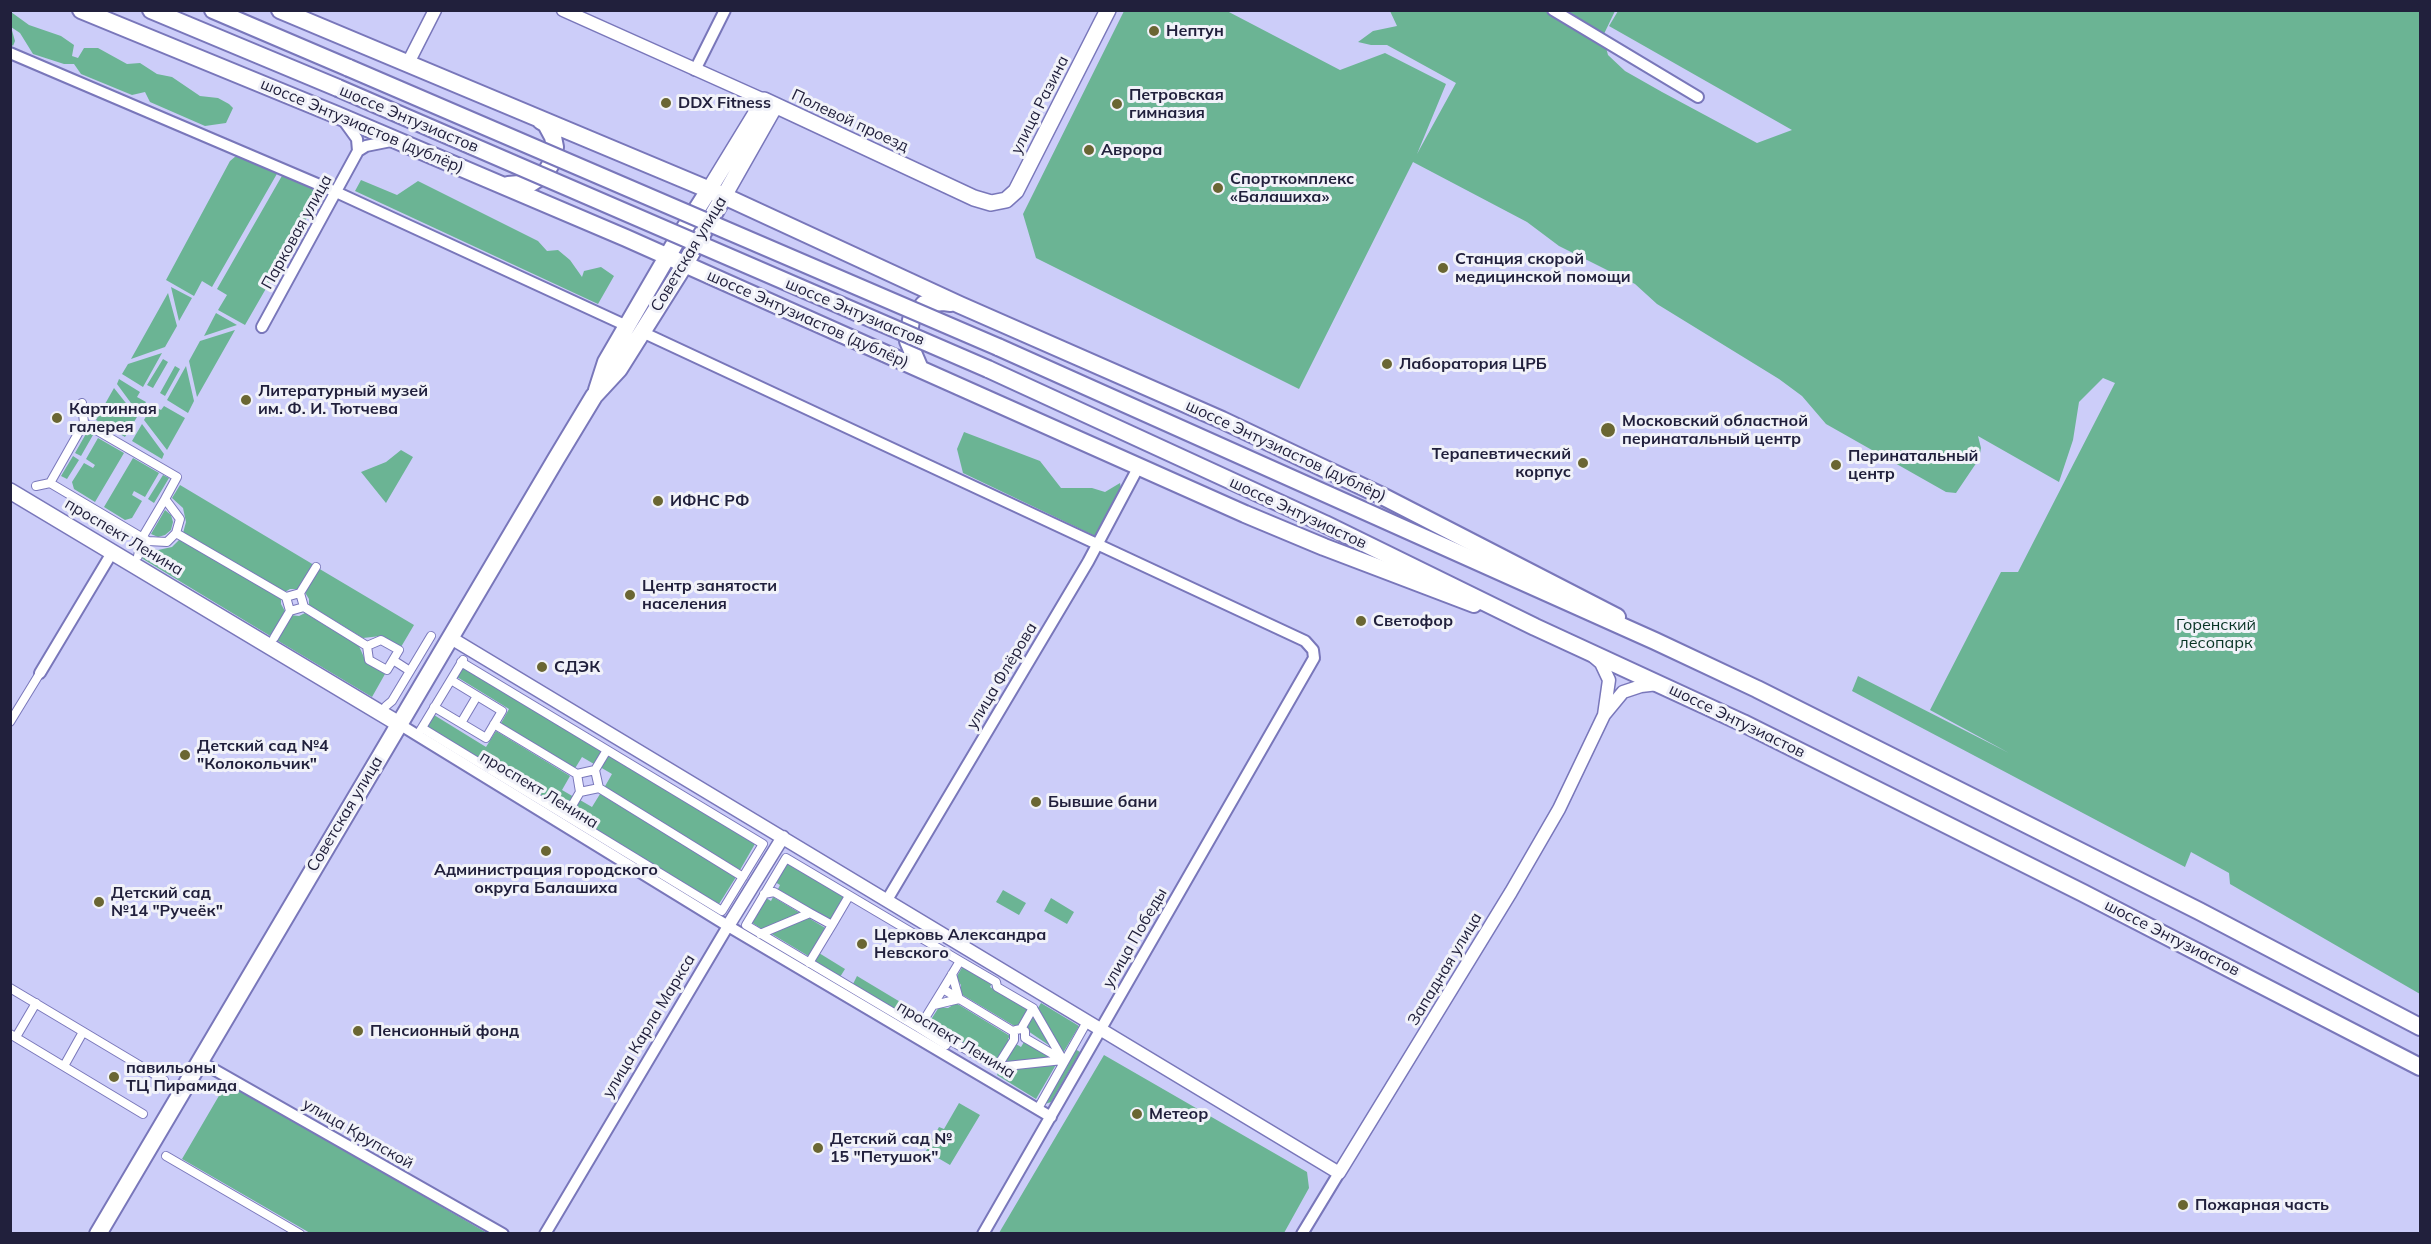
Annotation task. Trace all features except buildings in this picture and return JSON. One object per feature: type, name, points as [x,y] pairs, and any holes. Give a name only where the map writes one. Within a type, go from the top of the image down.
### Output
[{"type":"main road","name":"шоссе Энтузиастов (дублёр)","points":[[81,10],[400,141],[668,256],[1324,547],[1535,627]]},
{"type":"main road","name":"шоссе Энтузиастов","points":[[151,10],[338,88],[988,369],[1325,524],[1535,627],[1743,723],[2421,1067]]},
{"type":"main road","name":"шоссе Энтузиастов","points":[[213,10],[998,347],[1655,641],[1874,747],[2199,911],[2421,1027]]},
{"type":"main road","name":"шоссе Энтузиастов (дублёр)","points":[[280,10],[716,193],[960,305],[1288,450],[1564,588],[1609,612],[1655,641]]},
{"type":"main road","name":"улица Разина","points":[[991,203],[1006,200],[1016,191],[1108,10]]},
{"type":"main road","name":"Полевой проезд","points":[[770,103],[974,198],[991,203]]},
{"type":"main road","name":"Советская улица","points":[[634,329],[668,256],[716,193],[770,103]]},
{"type":"main road","points":[[498,183],[517,186],[526,184],[539,179],[549,169],[554,156],[553,137],[546,124],[538,118]]},
{"type":"main road","name":"Советская улица","points":[[98,1233],[594,396],[606,362],[685,264],[716,193]]},
{"type":"main road","points":[[920,369],[908,341],[909,327],[914,314],[924,304],[932,302],[960,305]]},
{"type":"main road","name":"проспект Ленина","points":[[10,491],[399,724]]},
{"type":"street","points":[[408,63],[435,10]]},
{"type":"street","name":"Полевой проезд","points":[[563,10],[770,103]]},
{"type":"street","points":[[695,70],[725,10]]},
{"type":"street","points":[[1553,10],[1698,97]]},
{"type":"street","points":[[10,53],[336,192],[1097,545]]},
{"type":"street","points":[[337,115],[350,126],[357,139],[358,151],[382,141],[400,141]]},
{"type":"street","name":"Парковая улица","points":[[262,327],[358,151]]},
{"type":"street","points":[[50,483],[84,423],[82,403]]},
{"type":"street","points":[[84,423],[177,477],[142,538],[138,556]]},
{"type":"street","name":"улица Флёрова","points":[[887,900],[1097,545],[1139,466]]},
{"type":"street","points":[[36,486],[50,483],[148,541],[167,542],[176,533],[180,519],[165,500]]},
{"type":"street","points":[[176,533],[286,597],[290,611]]},
{"type":"street","name":"улица Победы","points":[[983,1233],[1052,1117],[1100,1028],[1314,658],[1313,650],[1305,641],[1097,545]]},
{"type":"street","points":[[10,722],[113,551]]},
{"type":"street","points":[[286,597],[300,593],[316,567]]},
{"type":"street","points":[[300,593],[304,607],[367,646]]},
{"type":"street","points":[[274,638],[290,611],[304,607]]},
{"type":"street","points":[[386,706],[392,701],[431,636]]},
{"type":"street","points":[[451,638],[1340,1173]]},
{"type":"street","points":[[381,640],[399,650],[387,670],[369,660],[367,646],[381,640]]},
{"type":"street","name":"Западная улица","points":[[1590,653],[1601,663],[1609,680],[1604,715]]},
{"type":"street","points":[[393,660],[410,671]]},
{"type":"street","points":[[460,661],[763,844],[722,911],[422,726],[451,680],[460,661]]},
{"type":"street","points":[[434,707],[486,738],[502,711],[451,680]]},
{"type":"street","name":"Западная улица","points":[[1302,1233],[1517,882],[1559,809],[1604,715],[1623,692],[1641,686],[1659,684]]},
{"type":"street","points":[[461,723],[477,696]]},
{"type":"street","name":"проспект Ленина","points":[[399,724],[728,926],[1052,1117]]},
{"type":"street","points":[[494,724],[576,774],[595,770]]},
{"type":"street","points":[[599,788],[595,770],[607,750]]},
{"type":"street","points":[[566,816],[580,792],[576,774]]},
{"type":"street","points":[[580,792],[599,788],[743,877]]},
{"type":"street","name":"улица Карла Маркса","points":[[545,1233],[783,837]]},
{"type":"street","points":[[786,858],[996,982],[997,987],[1033,1008],[1064,1060],[997,1067],[949,1040],[946,1045],[746,925],[786,858]]},
{"type":"street","points":[[771,882],[774,892]]},
{"type":"street","points":[[764,894],[774,892],[832,925]]},
{"type":"street","points":[[809,963],[849,896]]},
{"type":"street","points":[[760,934],[810,913]]},
{"type":"street","points":[[919,1029],[960,961]]},
{"type":"street","points":[[952,974],[959,999]]},
{"type":"street","points":[[10,988],[164,1080]]},
{"type":"street","points":[[943,989],[1016,1034],[1025,1031],[1025,1038],[1064,1060]]},
{"type":"street","points":[[934,1005],[959,999]]},
{"type":"street","points":[[36,1003],[13,1035],[143,1114]]},
{"type":"street","points":[[997,1067],[1033,1008]]},
{"type":"street","points":[[1040,1105],[1084,1027]]},
{"type":"street","points":[[64,1066],[84,1032]]},
{"type":"street","name":"улица Крупской","points":[[199,1061],[503,1233]]},
{"type":"street","points":[[166,1156],[300,1233]]},
{"type":"green space","name":"Горенский лесопарк","points":[[1124,11],[1227,11],[1340,70],[1385,53],[1446,84],[1417,154],[1456,83],[1387,45],[1358,42],[1373,31],[1397,26],[1390,11],[1615,11],[1603,36],[1608,55],[1625,71],[1757,143],[1792,130],[1609,26],[1618,11],[2420,11],[2420,994],[2230,884],[2229,873],[2191,852],[2185,867],[1852,691],[1858,676],[2009,753],[1930,710],[2001,572],[2018,572],[2115,383],[2103,378],[2079,402],[2073,440],[2059,482],[1978,436],[1981,448],[1979,459],[1956,493],[1946,492],[1826,424],[1802,396],[1779,379],[1657,304],[1635,284],[1559,246],[1527,222],[1413,162],[1299,389],[1036,258],[1023,214]]},
{"type":"green space","points":[[11,12],[29,25],[61,36],[74,45],[72,56],[78,58],[84,48],[98,48],[127,64],[140,63],[157,74],[172,77],[200,96],[218,98],[233,108],[226,123],[205,126],[150,102],[145,92],[132,95],[81,74],[74,64],[64,64],[33,54],[20,33],[11,27]]},
{"type":"green space","points":[[11,27],[15,41],[13,46],[11,44]]},
{"type":"green space","points":[[236,156],[278,172],[212,287],[202,281],[194,296],[166,280],[230,161]]},
{"type":"green space","points":[[283,174],[314,188],[318,193],[317,200],[245,325],[218,310],[227,295],[217,289]]},
{"type":"green space","points":[[361,180],[397,195],[418,181],[538,241],[547,251],[558,250],[570,260],[582,277],[584,271],[601,267],[614,276],[598,304],[355,191]]},
{"type":"green space","points":[[171,287],[192,298],[179,321]]},
{"type":"green space","points":[[168,293],[177,326],[165,347],[131,359]]},
{"type":"green space","points":[[216,313],[237,325],[204,336]]},
{"type":"green space","points":[[235,330],[197,397],[189,361],[200,341]]},
{"type":"green space","points":[[162,353],[143,387],[122,374],[128,364]]},
{"type":"green space","points":[[163,359],[168,362],[153,388],[147,385]]},
{"type":"green space","points":[[175,366],[180,369],[165,396],[160,393]]},
{"type":"green space","points":[[186,366],[194,401],[188,413],[167,400]]},
{"type":"green space","points":[[119,379],[140,392],[137,397],[146,402],[139,414],[117,384]]},
{"type":"green space","points":[[114,388],[137,417],[125,437],[96,420]]},
{"type":"green space","points":[[152,405],[161,410],[164,406],[185,418],[167,450],[144,420]]},
{"type":"green space","points":[[142,424],[164,454],[162,459],[132,441]]},
{"type":"green space","points":[[87,432],[93,435],[81,456],[75,453]]},
{"type":"green space","points":[[964,432],[1040,461],[1061,488],[1092,488],[1105,492],[1120,483],[1121,488],[1095,536],[963,473],[957,449]]},
{"type":"green space","points":[[98,438],[124,453],[95,502],[74,489],[72,482],[84,463],[93,468],[95,465],[86,459]]},
{"type":"green space","points":[[401,450],[413,457],[386,503],[361,472],[386,462]]},
{"type":"green space","points":[[73,456],[79,460],[67,479],[61,476]]},
{"type":"green space","points":[[133,458],[159,473],[145,497],[134,491],[132,495],[142,501],[132,518],[125,520],[104,507]]},
{"type":"green space","points":[[163,475],[169,478],[154,503],[148,499]]},
{"type":"green space","points":[[180,485],[314,565],[300,589],[290,589],[285,592],[183,533],[186,522],[183,508],[172,498]]},
{"type":"green space","points":[[165,510],[171,515],[173,522],[171,530],[158,537],[151,534]]},
{"type":"green space","points":[[180,539],[281,599],[286,613],[272,637],[138,556],[144,547],[158,550],[172,547]]},
{"type":"green space","points":[[318,568],[414,625],[401,647],[381,636],[363,638],[309,605],[309,599],[304,591]]},
{"type":"green space","points":[[305,613],[359,646],[366,662],[385,674],[372,697],[275,639],[290,615],[299,616]]},
{"type":"green space","points":[[464,665],[603,749],[594,764],[582,757],[574,770],[500,725],[509,709],[457,677]]},
{"type":"green space","points":[[434,715],[486,747],[496,731],[570,776],[562,790],[574,797],[565,811],[427,727]]},
{"type":"green space","points":[[609,753],[756,842],[740,870],[604,788],[612,774],[600,767]]},
{"type":"green space","points":[[600,794],[736,877],[719,904],[571,815],[580,800],[592,807]]},
{"type":"green space","points":[[787,862],[846,897],[831,921],[778,889],[780,885],[775,882]]},
{"type":"green space","points":[[1003,890],[1026,903],[1019,915],[996,902]]},
{"type":"green space","points":[[773,897],[800,913],[762,929],[751,922],[766,898],[771,901]]},
{"type":"green space","points":[[1051,898],[1074,912],[1067,924],[1044,911]]},
{"type":"green space","points":[[807,917],[827,929],[810,957],[770,933]]},
{"type":"green space","points":[[819,953],[845,969],[840,977],[814,961]]},
{"type":"green space","points":[[964,964],[993,981],[990,987],[1029,1010],[1019,1026],[1016,1027],[961,994],[961,985],[956,978]]},
{"type":"green space","points":[[857,976],[907,1006],[903,1014],[853,984]]},
{"type":"green space","points":[[956,1003],[1010,1036],[1008,1039],[1010,1041],[996,1065],[925,1029],[939,1007],[948,1008]]},
{"type":"green space","points":[[1041,1003],[1079,1026],[1063,1053],[1038,1008]]},
{"type":"green space","points":[[1035,1012],[1056,1050],[1025,1029]]},
{"type":"green space","points":[[1024,1042],[1051,1058],[1003,1064],[1016,1044],[1021,1047]]},
{"type":"green space","points":[[1075,1049],[1080,1052],[1051,1102],[1042,1105]]},
{"type":"green space","name":"Метеор","points":[[1104,1055],[1307,1172],[1309,1188],[1284,1233],[999,1233]]},
{"type":"green space","points":[[1057,1063],[1036,1099],[997,1075],[1000,1069]]},
{"type":"green space","points":[[227,1082],[487,1233],[310,1233],[182,1159]]},
{"type":"green space","points":[[959,1103],[980,1115],[950,1165],[926,1151],[939,1127],[944,1129]]},
{"type":"place","name":"Нептун","points":[[1154,31]]},
{"type":"place","name":"DDX Fitness","points":[[666,103]]},
{"type":"place","name":"Петровская гимназия","points":[[1117,104]]},
{"type":"place","name":"Аврора","points":[[1089,150]]},
{"type":"place","name":"Спорткомплекс «Балашиха»","points":[[1218,188]]},
{"type":"place","name":"Станция скорой медицинской помощи","points":[[1443,268]]},
{"type":"place","name":"Лаборатория ЦРБ","points":[[1387,364]]},
{"type":"place","name":"Литературный музей им. Ф. И. Тютчева","points":[[246,400]]},
{"type":"place","name":"Картинная галерея","points":[[57,418]]},
{"type":"place","name":"Московский областной перинатальный центр","points":[[1608,430]]},
{"type":"place","name":"Терапевтический корпус","points":[[1583,463]]},
{"type":"place","name":"Перинатальный центр","points":[[1836,465]]},
{"type":"place","name":"ИФНС РФ","points":[[658,501]]},
{"type":"place","name":"Центр занятости населения","points":[[630,595]]},
{"type":"place","name":"Светофор","points":[[1361,621]]},
{"type":"place","name":"СДЭК","points":[[542,667]]},
{"type":"place","name":"Детский сад №4 \"Колокольчик\"","points":[[185,755]]},
{"type":"place","name":"Бывшие бани","points":[[1036,802]]},
{"type":"place","name":"Администрация городского округа Балашиха","points":[[546,851]]},
{"type":"place","name":"Детский сад №14 \"Ручеёк\"","points":[[99,902]]},
{"type":"place","name":"Церковь Александра Невского","points":[[862,944]]},
{"type":"place","name":"Пенсионный фонд","points":[[358,1031]]},
{"type":"place","name":"павильоны ТЦ Пирамида","points":[[114,1077]]},
{"type":"place","name":"Метеор","points":[[1137,1114]]},
{"type":"place","name":"Детский сад № 15 \"Петушок\"","points":[[818,1148]]},
{"type":"place","name":"Пожарная часть","points":[[2183,1205]]}]
